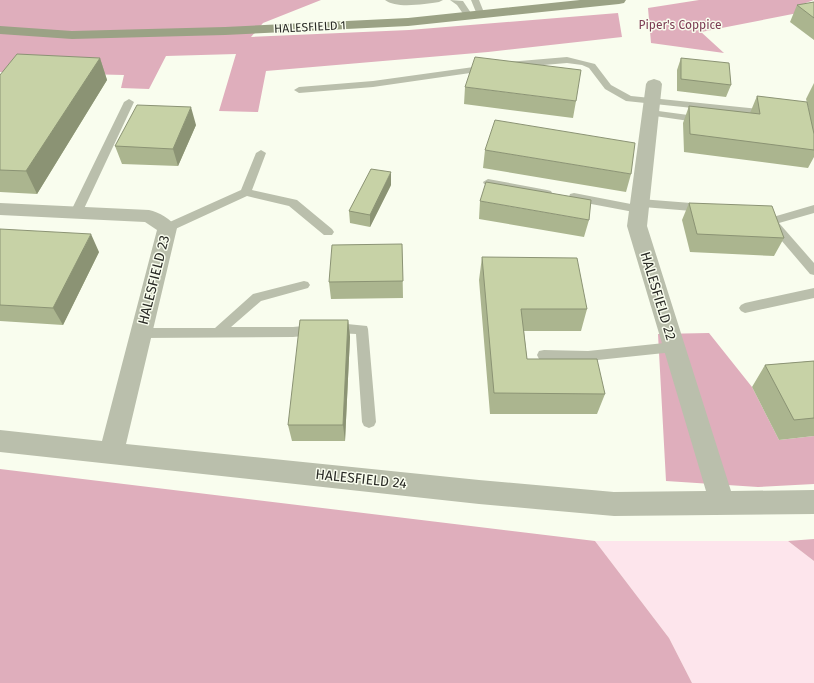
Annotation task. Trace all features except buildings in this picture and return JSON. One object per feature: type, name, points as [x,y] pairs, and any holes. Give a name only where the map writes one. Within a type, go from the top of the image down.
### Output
[{"type":"street","name":"HALESFIELD 1","points":[[0,30],[72,35],[225,31],[408,22],[611,1]]},
{"type":"street","name":"HALESFIELD 22","points":[[652,100],[637,226],[722,502]]},
{"type":"street","name":"HALESFIELD 23","points":[[0,209],[149,216],[167,228],[111,453]]},
{"type":"street","name":"HALESFIELD 24","points":[[0,441],[479,492],[614,504],[814,502]]},
{"type":"lane","points":[[389,0],[401,3],[414,3],[439,0]]},
{"type":"lane","points":[[454,0],[460,3],[475,16]]},
{"type":"lane","points":[[475,0],[475,16]]},
{"type":"lane","points":[[299,90],[373,84],[544,61],[567,60],[592,66],[608,87],[629,99],[652,100],[776,114]]},
{"type":"lane","points":[[652,100],[709,120]]},
{"type":"lane","points":[[76,213],[129,102]]},
{"type":"lane","points":[[246,192],[261,153]]},
{"type":"lane","points":[[488,182],[560,195],[639,206],[718,210]]},
{"type":"lane","points":[[167,228],[246,192],[293,203],[328,232]]},
{"type":"lane","points":[[772,220],[814,209]]},
{"type":"lane","points":[[757,215],[772,220],[814,270]]},
{"type":"lane","points":[[218,332],[256,298],[304,285]]},
{"type":"lane","points":[[745,308],[814,293]]},
{"type":"lane","points":[[141,333],[293,332],[337,328],[362,329],[369,422]]},
{"type":"lane","points":[[544,355],[588,356],[674,347]]},
{"type":"shaded area","points":[[595,541],[788,541],[814,561],[814,683],[692,683],[669,638]]},
{"type":"green space","points":[[0,0],[321,0],[263,23],[251,37],[409,30],[618,13],[622,37],[488,52],[266,71],[258,112],[219,111],[236,54],[166,56],[149,89],[121,88],[124,75],[0,72]]},
{"type":"green space","name":"Piper's Coppice","points":[[699,0],[814,0],[800,5],[808,11],[701,32],[724,53],[651,43],[648,8]]},
{"type":"green space","points":[[709,333],[752,387],[779,440],[814,436],[814,484],[758,487],[666,481],[658,334]]},
{"type":"green space","points":[[0,469],[595,541],[669,638],[692,683],[0,683]]},
{"type":"green space","points":[[814,539],[814,561],[788,541]]}]
